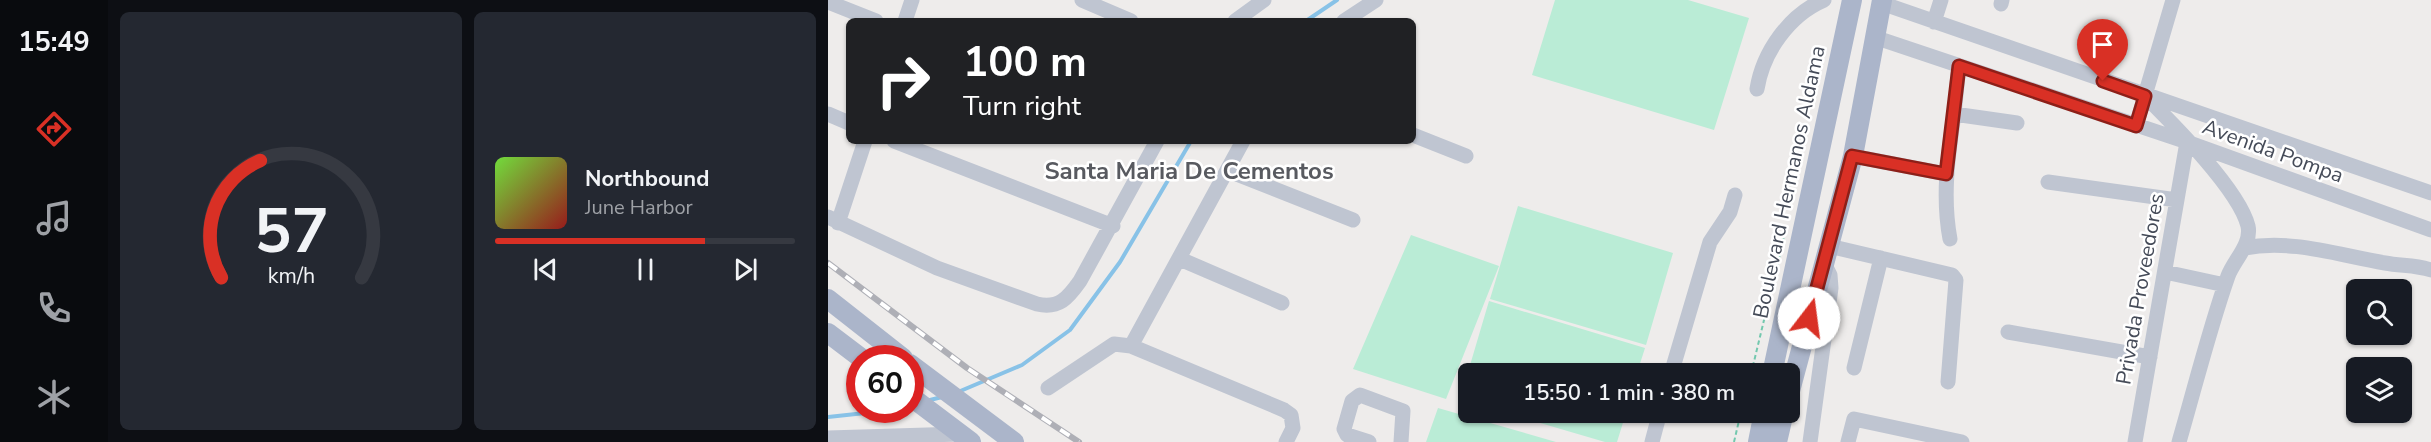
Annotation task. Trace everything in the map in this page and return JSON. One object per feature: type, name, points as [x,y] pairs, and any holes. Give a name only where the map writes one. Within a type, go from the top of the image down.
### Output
[{"type":"main road","points":[[1797,363],[1852,156],[1879,15],[1850,8]]},
{"type":"main road","name":"Boulevard Hermanos Aldama","points":[[1774,363],[1850,8]]},
{"type":"main road","points":[[828,299],[886,345]]},
{"type":"main road","points":[[828,333],[846,347]]},
{"type":"main road","points":[[924,374],[1014,442]]},
{"type":"main road","points":[[924,406],[960,433]]},
{"type":"main road","points":[[1758,442],[1761,423]]},
{"type":"main road","points":[[1777,442],[1781,423]]},
{"type":"street","points":[[906,18],[912,0]]},
{"type":"street","points":[[1082,0],[1124,18]]},
{"type":"street","points":[[1239,18],[1264,0]]},
{"type":"street","points":[[1349,18],[1376,0]]},
{"type":"street","points":[[1757,89],[1759,73],[1770,50],[1784,31],[1799,17],[1824,0]]},
{"type":"street","points":[[1934,22],[1941,0]]},
{"type":"street","points":[[2136,126],[2173,0]]},
{"type":"street","points":[[828,2],[868,18]]},
{"type":"street","points":[[1879,15],[1959,66],[2187,142],[2225,182],[2248,226],[2244,248],[2225,285],[2179,442]]},
{"type":"street","name":"Avenida Pompa","points":[[1879,15],[1934,22],[2145,96],[2187,142],[2431,230]]},
{"type":"street","points":[[1950,239],[1945,211],[1946,174],[1959,66]]},
{"type":"street","points":[[2145,96],[2431,193]]},
{"type":"street","points":[[828,114],[846,122]]},
{"type":"street","points":[[1954,114],[2017,123]]},
{"type":"street","points":[[1416,136],[1466,156]]},
{"type":"street","name":"Privada Proveedores","points":[[2135,442],[2187,142]]},
{"type":"street","points":[[864,144],[833,220],[937,268],[1047,306],[1062,303],[1070,296],[1113,226],[1154,144]]},
{"type":"street","points":[[902,144],[1113,226]]},
{"type":"street","points":[[1131,346],[1229,171],[1242,144]]},
{"type":"street","points":[[1852,156],[1946,174]]},
{"type":"street","points":[[1229,171],[1353,220]]},
{"type":"street","points":[[2048,182],[2177,200]]},
{"type":"street","points":[[1674,363],[1710,242],[1730,212],[1735,195]]},
{"type":"street","points":[[2244,248],[2269,243],[2302,246],[2431,270]]},
{"type":"street","points":[[1810,442],[1831,288],[1826,255],[1881,258],[1952,275],[1956,280],[1948,382]]},
{"type":"street","points":[[1854,368],[1881,258]]},
{"type":"street","points":[[1180,259],[1282,303]]},
{"type":"street","points":[[2165,272],[2225,285]]},
{"type":"street","points":[[2008,332],[2150,357]]},
{"type":"street","points":[[1048,388],[1118,343],[1131,346],[1284,410],[1291,415],[1293,422],[1286,442]]},
{"type":"street","points":[[1369,442],[1347,435],[1344,429],[1352,401],[1360,395],[1401,409],[1404,417],[1401,442]]},
{"type":"street","points":[[1848,442],[1854,419],[1962,442]]},
{"type":"street","points":[[1652,442],[1657,423]]},
{"type":"street","points":[[1750,442],[1758,423]]},
{"type":"street","points":[[828,438],[960,433]]},
{"type":"path","points":[[1734,442],[1738,423]]},
{"type":"green space","points":[[1555,0],[1688,0],[1749,18],[1714,130],[1532,75]]},
{"type":"green space","points":[[1518,206],[1673,253],[1646,345],[1490,299]]},
{"type":"green space","points":[[1411,235],[1499,266],[1460,363],[1458,363],[1458,369],[1446,399],[1353,369]]},
{"type":"green space","points":[[1489,301],[1645,348],[1640,363],[1471,363]]},
{"type":"green space","points":[[1438,408],[1458,414],[1458,423],[1490,423],[1556,442],[1426,442]]},
{"type":"green space","points":[[1540,423],[1623,423],[1617,442],[1605,442]]},
{"type":"waterway","points":[[1310,18],[1337,0]]},
{"type":"waterway","points":[[958,392],[1022,365],[1070,330],[1120,262],[1189,144]]},
{"type":"waterway","points":[[926,401],[942,397]]},
{"type":"waterway","points":[[828,417],[846,415]]},
{"type":"railway","points":[[828,263],[967,368],[1079,442]]},
{"type":"district","name":"Santa Maria De Cementos","points":[[1189,171]]},
{"type":"route","points":[[1809,318],[1852,156],[1946,174],[1959,66],[2136,126],[2145,96],[2103,81]]}]
